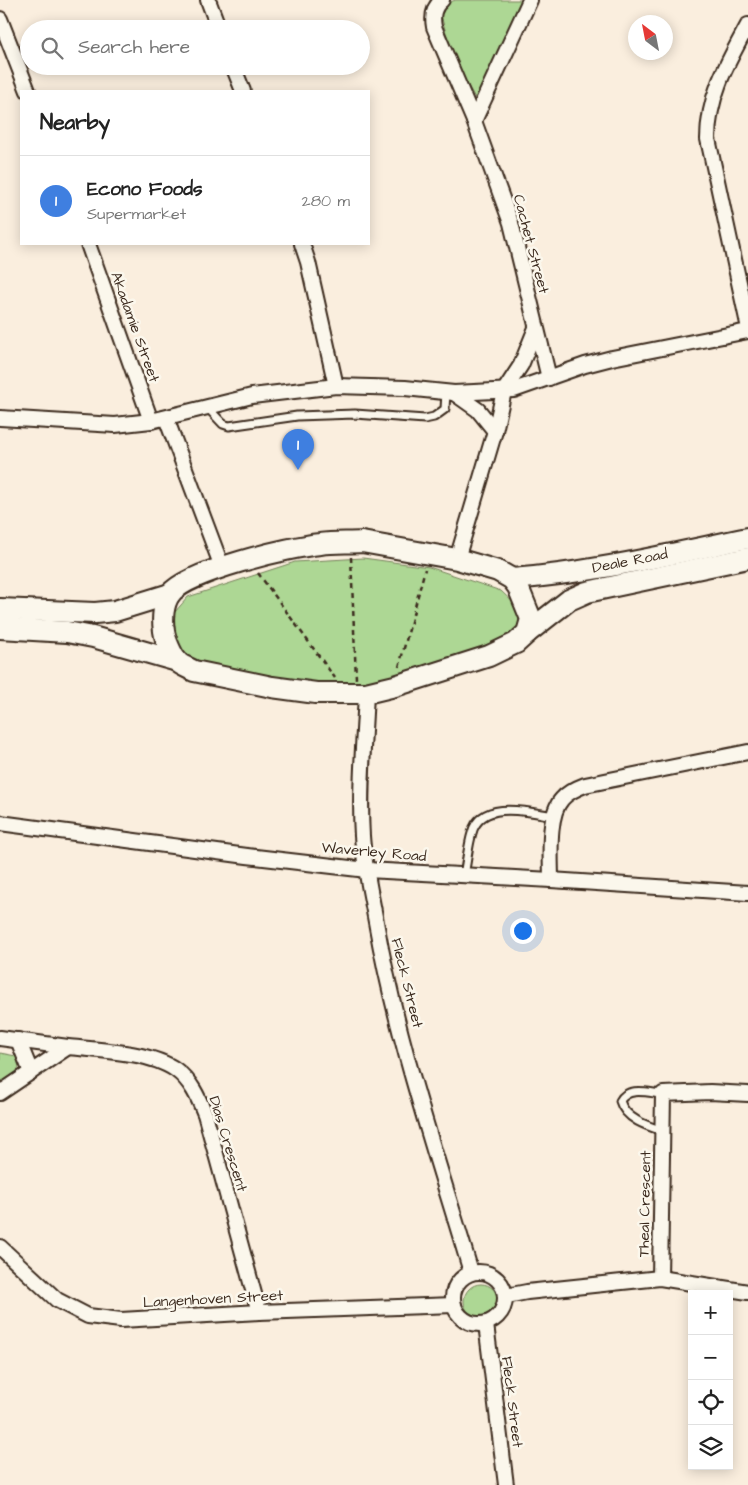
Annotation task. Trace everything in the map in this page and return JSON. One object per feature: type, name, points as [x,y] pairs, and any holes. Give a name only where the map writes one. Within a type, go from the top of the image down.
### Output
[{"type":"street","points":[[208,0],[216,20]]},
{"type":"street","name":"Cachet Street","points":[[442,0],[436,6],[433,13],[433,21],[439,42],[474,121],[511,223],[549,378]]},
{"type":"street","points":[[474,121],[530,0]]},
{"type":"street","points":[[0,19],[20,70]]},
{"type":"street","points":[[748,25],[742,45],[720,80],[711,103],[708,124],[708,139],[748,324]]},
{"type":"street","points":[[22,75],[28,90]]},
{"type":"street","points":[[237,75],[243,90]]},
{"type":"street","name":"Akadamie Street","points":[[88,245],[151,421]]},
{"type":"street","points":[[302,245],[308,262],[336,386]]},
{"type":"street","points":[[457,559],[495,431],[504,391],[521,365],[536,328]]},
{"type":"street","points":[[0,418],[115,425],[166,418],[252,396],[336,386],[405,388],[450,392],[514,390],[585,365],[612,358],[748,331]]},
{"type":"street","points":[[450,392],[478,410],[495,431]]},
{"type":"street","points":[[166,418],[222,567]]},
{"type":"street","name":"Deale Road","points":[[0,609],[94,613],[114,611],[170,594],[179,586],[222,567],[282,550],[320,544],[362,542],[457,559],[498,571],[512,579],[603,567],[748,538]]},
{"type":"street","name":"Deale Road","points":[[0,628],[67,632],[93,637],[176,661],[194,671],[272,687],[316,693],[356,693],[395,686],[489,656],[516,643],[569,600],[587,592],[748,558]]},
{"type":"street","points":[[512,579],[528,608],[531,619],[527,633]]},
{"type":"street","points":[[170,594],[163,610],[164,633],[176,661]]},
{"type":"street","name":"Fleck Street","points":[[356,693],[362,827],[367,870],[385,971],[417,1089],[471,1272]]},
{"type":"street","points":[[551,880],[555,809],[562,799],[576,789],[585,785],[748,752]]},
{"type":"street","name":"Waverley Road","points":[[0,823],[367,870],[748,893]]},
{"type":"street","name":"Dias Crescent","points":[[0,1038],[108,1051],[160,1062],[177,1070],[194,1089],[205,1114],[259,1312]]},
{"type":"street","points":[[18,1040],[31,1072]]},
{"type":"street","points":[[0,1093],[68,1047]]},
{"type":"street","name":"Theal Crescent","points":[[660,1278],[663,1094],[710,1092],[748,1094]]},
{"type":"street","name":"Langenhoven Street","points":[[0,1247],[57,1300],[88,1316],[121,1320],[259,1312],[454,1305]]},
{"type":"street","points":[[471,1272],[489,1273],[497,1278],[505,1290],[505,1306],[501,1314],[486,1324],[468,1322],[460,1317],[454,1305],[455,1286],[460,1279],[471,1272]]},
{"type":"street","points":[[506,1296],[527,1292],[660,1278],[748,1292]]},
{"type":"street","name":"Fleck Street","points":[[486,1324],[506,1485]]},
{"type":"lane","points":[[207,407],[223,424],[230,426],[297,416],[355,414],[425,419],[434,417],[445,409],[450,392]]},
{"type":"lane","points":[[464,875],[472,832],[477,820],[485,814],[511,811],[554,816]]},
{"type":"lane","name":"Theal Crescent","points":[[663,1094],[635,1091],[627,1093],[620,1101],[631,1116],[642,1124],[663,1132]]},
{"type":"path","points":[[346,543],[356,693]]},
{"type":"path","points":[[395,686],[429,554]]},
{"type":"path","points":[[249,560],[356,693]]},
{"type":"green space","points":[[456,0],[521,0],[483,97],[475,98],[454,56],[446,33],[440,11],[449,2]]},
{"type":"green space","points":[[363,558],[429,567],[501,591],[517,606],[520,630],[503,650],[339,691],[203,670],[183,657],[174,634],[174,613],[188,597],[295,562]]},
{"type":"green space","points":[[0,1053],[16,1056],[19,1067],[12,1080],[0,1087]]},
{"type":"green space","points":[[481,1284],[493,1289],[498,1301],[493,1313],[481,1318],[469,1313],[464,1301],[469,1289]]},
{"type":"place","name":"Econo Foods","points":[[298,470]]}]
